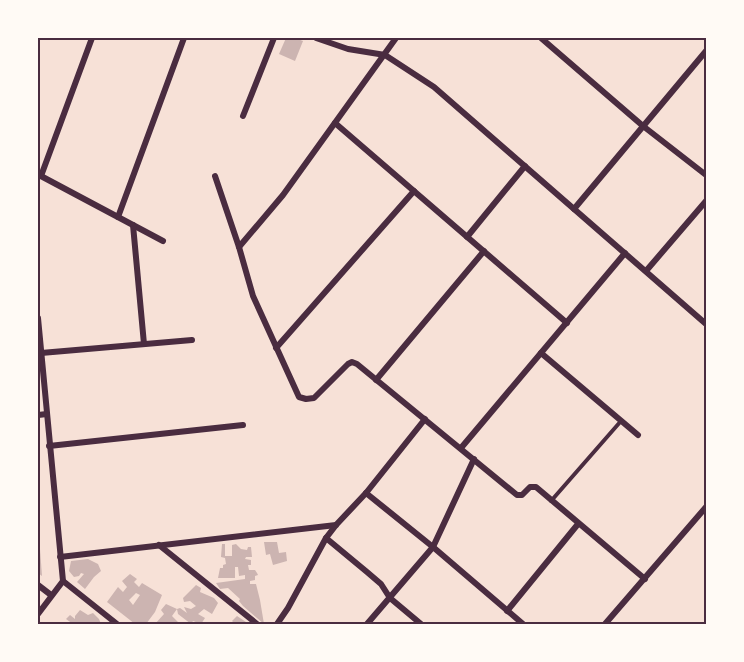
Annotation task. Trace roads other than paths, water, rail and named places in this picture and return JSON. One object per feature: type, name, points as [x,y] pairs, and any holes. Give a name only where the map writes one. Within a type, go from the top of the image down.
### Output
[{"type":"street","points":[[92,38],[39,175],[163,241]]},
{"type":"street","points":[[118,218],[184,38]]},
{"type":"street","points":[[243,116],[274,38]]},
{"type":"street","points":[[316,38],[348,49],[385,55],[434,87],[706,324]]},
{"type":"street","points":[[239,247],[283,195],[396,38]]},
{"type":"street","points":[[541,38],[643,126],[706,175]]},
{"type":"street","points":[[574,209],[705,55]]},
{"type":"street","points":[[335,123],[567,323]]},
{"type":"street","points":[[467,237],[525,166]]},
{"type":"street","points":[[215,176],[253,296],[299,397],[314,398],[348,364],[357,364],[517,495],[522,495],[536,487],[645,579]]},
{"type":"street","points":[[276,348],[414,191]]},
{"type":"street","points":[[645,271],[706,201]]},
{"type":"street","points":[[133,225],[144,344]]},
{"type":"street","points":[[376,380],[484,252]]},
{"type":"street","points":[[461,448],[625,253]]},
{"type":"street","points":[[38,318],[63,581],[117,624]]},
{"type":"street","points":[[41,353],[192,340]]},
{"type":"street","points":[[541,353],[638,435]]},
{"type":"street","points":[[38,415],[47,414]]},
{"type":"street","points":[[277,624],[326,538],[366,493],[425,419]]},
{"type":"street","points":[[49,446],[243,425]]},
{"type":"street","points":[[367,624],[433,547],[474,459]]},
{"type":"street","points":[[366,493],[523,624]]},
{"type":"street","points":[[605,624],[706,507]]},
{"type":"street","points":[[507,611],[578,524]]},
{"type":"street","points":[[60,557],[336,525]]},
{"type":"street","points":[[326,538],[381,584],[390,598],[421,624]]},
{"type":"street","points":[[159,545],[257,624]]},
{"type":"street","points":[[38,614],[63,581]]},
{"type":"street","points":[[38,585],[51,596]]},
{"type":"lane","points":[[551,501],[621,421]]}]
